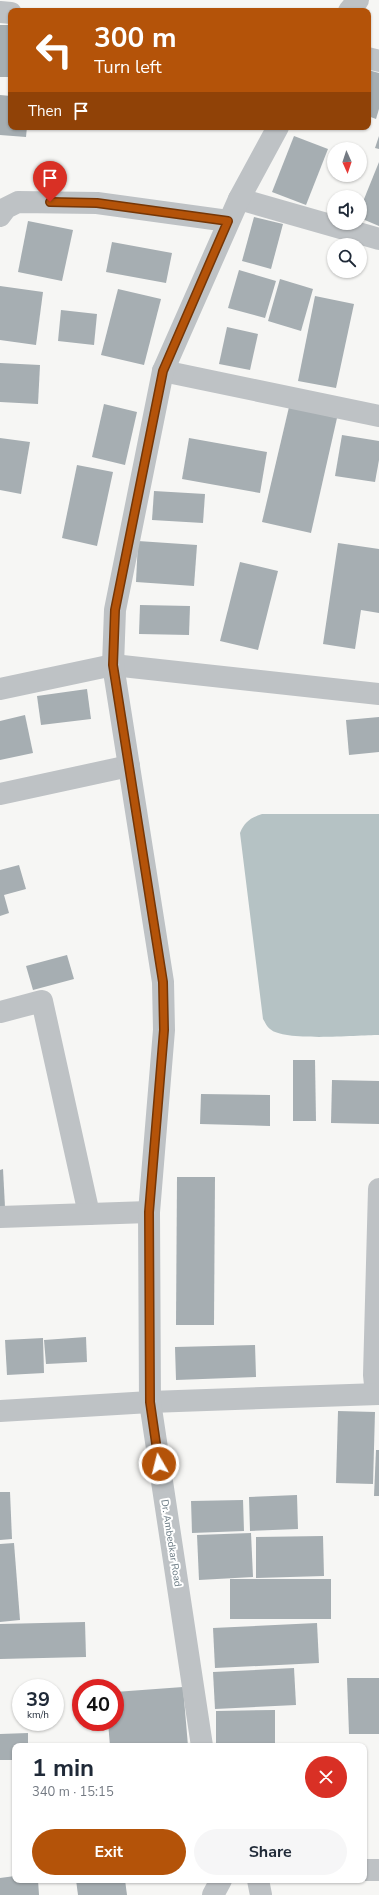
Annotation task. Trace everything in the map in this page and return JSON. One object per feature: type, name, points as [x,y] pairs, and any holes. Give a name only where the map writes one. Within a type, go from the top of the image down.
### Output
[{"type":"street","points":[[351,8],[358,0]]},
{"type":"street","name":"Dr. Ambedkar Road","points":[[202,1743],[150,1402],[149,1212],[164,1030],[163,982],[113,665],[115,610],[163,371],[228,221],[276,130]]},
{"type":"street","points":[[239,199],[379,239]]},
{"type":"street","points":[[0,216],[6,208],[18,202],[89,203],[228,221]]},
{"type":"street","points":[[163,371],[379,416]]},
{"type":"street","points":[[0,689],[113,665],[379,694]]},
{"type":"street","points":[[0,794],[129,766]]},
{"type":"street","points":[[0,1012],[42,1002],[89,1214]]},
{"type":"street","points":[[0,1411],[150,1402],[377,1394],[374,1375],[379,1189]]},
{"type":"street","points":[[0,1217],[149,1212]]},
{"type":"street","points":[[367,1870],[379,1870]]},
{"type":"street","points":[[213,1895],[219,1883]]},
{"type":"street","points":[[259,1883],[261,1895]]},
{"type":"shaded area","points":[[262,814],[379,814],[379,1035],[305,1037],[290,1035],[278,1033],[270,1029],[263,1019],[240,833],[249,820]]},
{"type":"building","points":[[0,25],[8,25],[8,77],[0,77]]},
{"type":"building","points":[[371,71],[379,73],[379,109],[376,119],[371,117]]},
{"type":"building","points":[[0,95],[8,96],[8,130],[27,130],[26,137],[0,135]]},
{"type":"building","points":[[294,136],[327,149],[306,205],[272,192]]},
{"type":"building","points":[[379,136],[379,149],[375,148]]},
{"type":"building","points":[[379,162],[379,226],[367,221],[367,192]]},
{"type":"building","points":[[254,217],[283,224],[271,269],[242,261]]},
{"type":"building","points":[[28,221],[73,230],[62,281],[18,272]]},
{"type":"building","points":[[112,242],[172,253],[166,283],[106,272]]},
{"type":"building","points":[[239,270],[276,281],[265,318],[228,308]]},
{"type":"building","points":[[280,279],[313,289],[301,331],[268,321]]},
{"type":"building","points":[[0,286],[43,292],[36,345],[0,340]]},
{"type":"building","points":[[118,289],[161,299],[144,365],[101,355]]},
{"type":"building","points":[[315,296],[354,304],[336,388],[298,381]]},
{"type":"building","points":[[61,310],[97,314],[94,345],[58,341]]},
{"type":"building","points":[[227,327],[258,334],[250,370],[219,364]]},
{"type":"building","points":[[0,363],[40,365],[38,404],[0,402]]},
{"type":"building","points":[[104,404],[137,412],[125,465],[92,457]]},
{"type":"building","points":[[289,407],[337,418],[311,533],[262,522]]},
{"type":"building","points":[[342,435],[379,441],[379,460],[375,482],[335,476]]},
{"type":"building","points":[[0,438],[30,442],[21,494],[0,490]]},
{"type":"building","points":[[189,438],[267,452],[260,493],[182,479]]},
{"type":"building","points":[[77,465],[113,472],[97,546],[62,538]]},
{"type":"building","points":[[154,491],[205,494],[203,523],[152,520]]},
{"type":"building","points":[[138,541],[197,545],[194,586],[136,582]]},
{"type":"building","points":[[338,543],[379,549],[379,613],[361,610],[355,649],[323,644]]},
{"type":"building","points":[[240,562],[278,571],[258,650],[220,641]]},
{"type":"building","points":[[140,605],[190,606],[189,635],[139,634]]},
{"type":"building","points":[[87,689],[91,719],[41,725],[37,696]]},
{"type":"building","points":[[25,715],[33,753],[0,760],[0,721]]},
{"type":"building","points":[[379,717],[379,752],[349,755],[346,720]]},
{"type":"building","points":[[19,865],[26,889],[4,895],[9,913],[0,916],[0,870]]},
{"type":"building","points":[[67,955],[74,979],[33,990],[26,966]]},
{"type":"building","points":[[293,1060],[315,1060],[316,1121],[293,1121]]},
{"type":"building","points":[[332,1080],[379,1081],[379,1124],[331,1123]]},
{"type":"building","points":[[201,1094],[270,1095],[270,1126],[200,1124]]},
{"type":"building","points":[[3,1169],[5,1207],[0,1207],[0,1170]]},
{"type":"building","points":[[177,1177],[215,1177],[214,1325],[176,1325]]},
{"type":"building","points":[[86,1337],[87,1362],[46,1364],[44,1340]]},
{"type":"building","points":[[43,1338],[44,1373],[7,1375],[5,1340]]},
{"type":"building","points":[[255,1345],[256,1377],[176,1380],[175,1347]]},
{"type":"building","points":[[338,1411],[375,1412],[373,1484],[336,1483]]},
{"type":"building","points":[[376,1450],[379,1450],[379,1496],[374,1496]]},
{"type":"building","points":[[0,1492],[10,1492],[12,1539],[0,1540]]},
{"type":"building","points":[[297,1495],[298,1529],[250,1531],[249,1497]]},
{"type":"building","points":[[243,1500],[244,1531],[192,1533],[191,1501]]},
{"type":"building","points":[[251,1533],[253,1577],[199,1580],[197,1535]]},
{"type":"building","points":[[323,1536],[324,1576],[256,1578],[256,1537]]},
{"type":"building","points":[[14,1543],[20,1620],[0,1622],[0,1544]]},
{"type":"building","points":[[230,1579],[331,1579],[331,1619],[230,1619]]},
{"type":"building","points":[[85,1622],[86,1657],[0,1659],[0,1624]]},
{"type":"building","points":[[317,1623],[319,1663],[215,1668],[213,1628]]},
{"type":"building","points":[[294,1668],[296,1705],[215,1709],[213,1672]]},
{"type":"building","points":[[347,1678],[379,1678],[379,1734],[349,1734]]},
{"type":"building","points":[[183,1687],[188,1743],[110,1743],[109,1731],[124,1731],[124,1691]]},
{"type":"building","points":[[275,1710],[275,1743],[216,1743],[216,1711]]},
{"type":"building","points":[[28,1733],[28,1743],[12,1743],[12,1760],[0,1760],[0,1734]]},
{"type":"building","points":[[12,1876],[12,1883],[38,1883],[39,1895],[0,1895],[0,1878]]},
{"type":"building","points":[[76,1883],[125,1883],[127,1895],[78,1895]]},
{"type":"route","points":[[50,202],[97,203],[228,221],[163,371],[115,610],[113,665],[163,982],[164,1030],[149,1212],[150,1402],[159,1464]]}]
